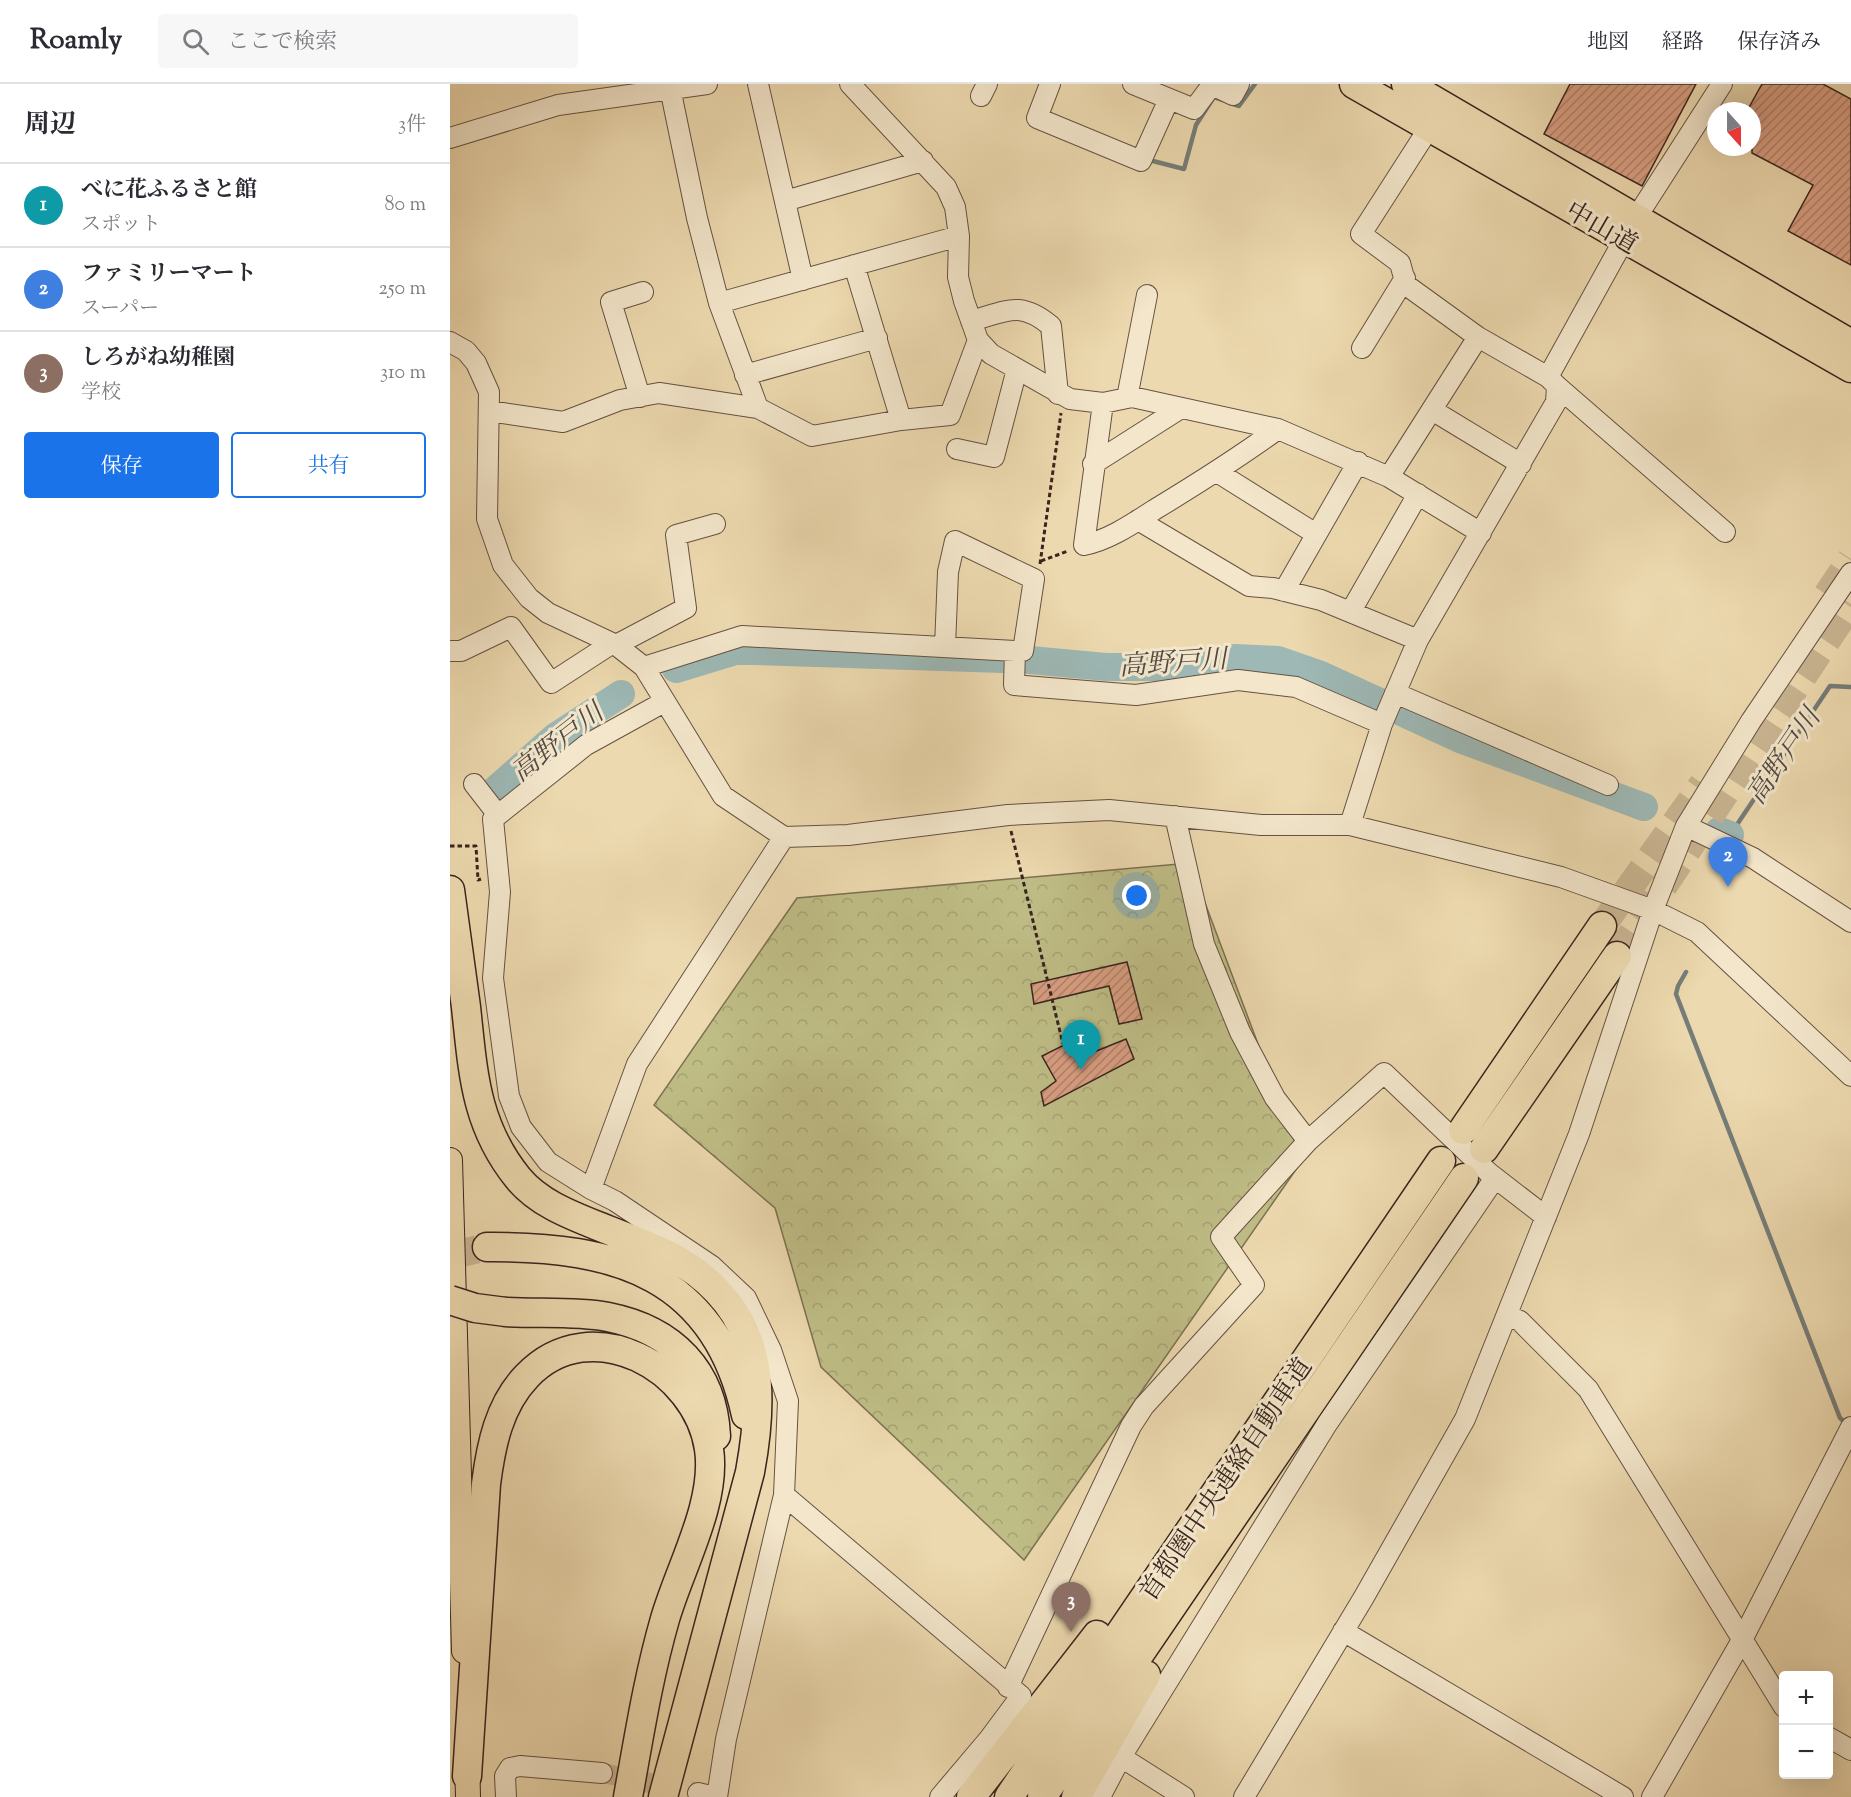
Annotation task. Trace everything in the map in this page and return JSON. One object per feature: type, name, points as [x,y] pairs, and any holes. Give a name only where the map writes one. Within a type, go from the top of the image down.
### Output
[{"type":"highway","name":"中山道","points":[[1354,84],[1429,128],[1851,344]]},
{"type":"highway","name":"中山道","points":[[1406,84],[1851,368]]},
{"type":"highway","points":[[450,890],[474,1083],[483,1121],[500,1153],[519,1180],[545,1202],[663,1252],[697,1273],[723,1297],[742,1328],[755,1361],[759,1394],[758,1428],[750,1472],[663,1797]]},
{"type":"highway","points":[[1463,1130],[1602,926]]},
{"type":"highway","points":[[1484,1149],[1617,956]]},
{"type":"highway","name":"首都圏中央連絡自動車道","points":[[1009,1797],[1441,1161]]},
{"type":"highway","name":"首都圏中央連絡自動車道","points":[[1042,1797],[1464,1178]]},
{"type":"highway","points":[[487,1247],[535,1246],[578,1251],[621,1263],[660,1282],[686,1299],[713,1331],[739,1382],[746,1416],[750,1472]]},
{"type":"highway","points":[[450,1300],[475,1308],[506,1312],[607,1317],[639,1326],[667,1341],[688,1358],[706,1385],[715,1416],[717,1448],[711,1480],[665,1618],[646,1692],[628,1797]]},
{"type":"highway","points":[[467,1787],[486,1484],[491,1450],[500,1420],[512,1395],[528,1374],[551,1358],[574,1350],[599,1347],[625,1351],[649,1361],[670,1377],[687,1398],[701,1425],[708,1448],[711,1480]]},
{"type":"highway","points":[[971,1797],[1043,1706],[1189,1510],[1282,1394]]},
{"type":"highway","points":[[1076,1797],[1276,1453]]},
{"type":"highway","points":[[677,1739],[703,1796]]},
{"type":"main road","points":[[450,1160],[453,1358],[467,1787]]},
{"type":"street","points":[[450,138],[558,105],[628,89],[707,84]]},
{"type":"street","points":[[758,84],[803,280]]},
{"type":"street","points":[[850,84],[946,187],[955,207],[959,236],[958,277],[978,340],[991,354],[1061,395],[1102,403],[1132,397],[1278,429],[1389,477],[1481,533]]},
{"type":"street","points":[[1050,84],[1037,118],[1141,161],[1169,99]]},
{"type":"street","points":[[1133,84],[1194,109],[1212,85],[1233,95],[1239,84]]},
{"type":"street","points":[[1350,825],[1382,724],[1418,640],[1556,402],[1553,381],[1630,229],[1722,84]]},
{"type":"street","points":[[670,88],[697,218],[719,303],[758,408]]},
{"type":"street","points":[[1429,128],[1361,234],[1400,263],[1406,278],[1406,285],[1478,337],[1553,381],[1725,532]]},
{"type":"street","points":[[785,201],[923,161]]},
{"type":"street","points":[[719,303],[959,236]]},
{"type":"street","points":[[854,265],[902,420]]},
{"type":"street","points":[[1362,348],[1406,278]]},
{"type":"street","points":[[640,397],[611,302],[644,292]]},
{"type":"street","points":[[1126,398],[1147,294]]},
{"type":"street","points":[[971,321],[1015,309],[1034,312],[1051,326],[1061,395]]},
{"type":"street","points":[[1389,477],[1478,337]]},
{"type":"street","points":[[745,375],[877,338]]},
{"type":"street","points":[[489,411],[563,422],[620,400],[659,393],[758,408],[812,436],[902,420],[950,415],[978,340]]},
{"type":"street","points":[[450,342],[466,351],[476,363],[489,392],[488,519],[503,565],[529,598],[548,613],[613,644],[644,667],[723,796],[784,837],[848,835],[1008,815],[1109,810],[1261,825],[1350,825],[1561,877],[1653,910],[1697,932],[1851,1076]]},
{"type":"street","points":[[957,449],[994,457],[1017,369]]},
{"type":"street","points":[[1102,403],[1084,545],[1098,542],[1138,520],[1217,472],[1278,429]]},
{"type":"street","points":[[1093,464],[1181,408]]},
{"type":"street","points":[[1432,410],[1521,464]]},
{"type":"street","points":[[1284,591],[1358,462]]},
{"type":"street","points":[[1217,472],[1316,534]]},
{"type":"street","points":[[1351,611],[1418,494]]},
{"type":"street","points":[[1138,520],[1249,586],[1284,591],[1351,611],[1418,640]]},
{"type":"street","points":[[450,651],[461,651],[511,627],[551,683],[613,644],[686,608],[676,535],[716,524]]},
{"type":"street","points":[[644,667],[742,636],[1015,651],[1023,651],[1034,579],[955,542],[948,572],[945,647]]},
{"type":"street","points":[[1244,1797],[1465,1419],[1579,1134],[1653,910],[1686,825],[1751,721],[1851,573]]},
{"type":"street","points":[[1015,651],[1014,685],[1137,695],[1238,680],[1296,687],[1382,724]]},
{"type":"street","points":[[1395,693],[1608,786]]},
{"type":"street","points":[[664,702],[586,745],[493,819],[500,892],[493,978],[509,1096],[521,1127],[548,1162],[615,1201],[712,1266],[746,1298],[771,1350],[788,1401],[784,1496],[726,1739],[703,1796]]},
{"type":"street","points":[[474,784],[498,815]]},
{"type":"street","points":[[1175,816],[1204,944],[1231,1010],[1275,1098],[1308,1141]]},
{"type":"street","points":[[1686,825],[1753,858],[1851,922]]},
{"type":"street","points":[[591,1189],[637,1064],[784,837]]},
{"type":"street","points":[[940,1797],[989,1739],[1015,1691],[1131,1426],[1144,1406],[1254,1285],[1221,1237],[1308,1141],[1384,1073],[1495,1178],[1546,1217]]},
{"type":"street","points":[[1100,1797],[1121,1757],[1327,1424],[1495,1178]]},
{"type":"street","points":[[1507,1315],[1520,1321],[1588,1389],[1779,1699]]},
{"type":"street","points":[[1653,1797],[1742,1640],[1851,1427]]},
{"type":"street","points":[[784,1496],[1015,1691]]},
{"type":"street","points":[[1343,1631],[1623,1797]]},
{"type":"street","points":[[1833,1740],[1851,1750]]},
{"type":"street","points":[[1121,1757],[1184,1797]]},
{"type":"street","points":[[506,1797],[505,1776],[510,1768],[520,1766],[602,1773]]},
{"type":"path","points":[[1039,572],[1061,395]]},
{"type":"path","points":[[1041,561],[1084,545]]},
{"type":"path","points":[[1008,815],[1063,1044]]},
{"type":"path","points":[[450,846],[476,846]]},
{"type":"green space","points":[[1190,863],[1302,1161],[1024,1560],[821,1367],[775,1208],[654,1105],[797,898]]},
{"type":"building","points":[[1570,84],[1696,84],[1642,186],[1544,134]]},
{"type":"building","points":[[1762,84],[1823,84],[1851,99],[1851,265],[1788,231],[1813,185],[1758,156],[1761,156],[1761,102],[1752,102]]},
{"type":"building","points":[[1127,962],[1142,1019],[1119,1024],[1109,986],[1034,1004],[1031,984]]},
{"type":"building","points":[[1082,1036],[1094,1052],[1126,1039],[1134,1059],[1044,1106],[1041,1092],[1056,1081],[1042,1056]]},
{"type":"waterway","points":[[1230,103],[1239,106],[1255,84]]},
{"type":"waterway","points":[[1153,161],[1184,169],[1196,125],[1214,97],[1223,100]]},
{"type":"waterway","name":"高野戸川","points":[[676,669],[735,651],[1030,660],[1106,667],[1155,667],[1236,658],[1278,660],[1321,675],[1460,739],[1644,807]]},
{"type":"waterway","name":"高野戸川","points":[[1730,835],[1830,686],[1851,687]]},
{"type":"waterway","name":"高野戸川","points":[[494,791],[555,737],[621,694]]},
{"type":"waterway","name":"高野戸川","points":[[1719,831],[1730,835]]},
{"type":"waterway","points":[[1686,972],[1676,994],[1840,1418],[1847,1424]]},
{"type":"tunnel","points":[[1827,595],[1851,559]]},
{"type":"tunnel","points":[[1617,956],[1851,604]]},
{"type":"tunnel","points":[[1602,926],[1703,784]]},
{"type":"tunnel","points":[[450,1256],[487,1247]]},
{"type":"tunnel","points":[[602,1773],[698,1793]]},
{"type":"place","name":"ファミリーマート","points":[[1728,887]]},
{"type":"place","name":"べに花ふるさと館","points":[[1081,1070]]},
{"type":"place","name":"しろがね幼稚園","points":[[1071,1632]]}]
